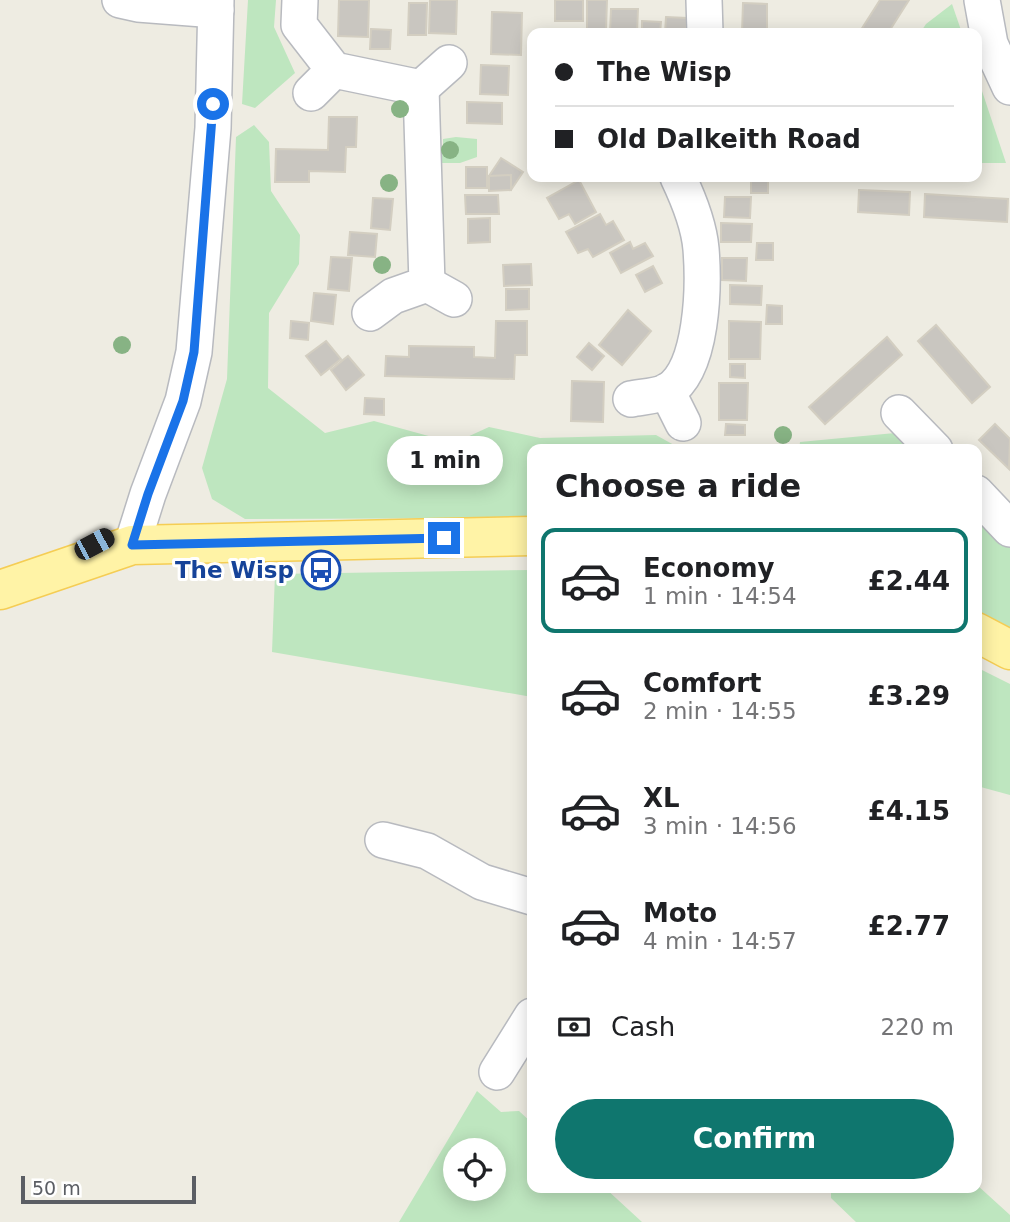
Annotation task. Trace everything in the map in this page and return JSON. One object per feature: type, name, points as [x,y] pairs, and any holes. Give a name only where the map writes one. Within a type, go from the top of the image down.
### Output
[{"type":"main road","points":[[0,590],[132,545],[527,536]]},
{"type":"main road","points":[[982,635],[1010,650]]},
{"type":"street","points":[[120,0],[138,4],[216,5],[213,128],[194,352],[183,401],[132,545]]},
{"type":"street","points":[[300,0],[299,25],[323,82],[421,88],[449,63]]},
{"type":"street","points":[[704,0],[705,28]]},
{"type":"street","points":[[982,0],[990,44],[1010,87]]},
{"type":"street","points":[[370,313],[393,296],[441,291],[421,88]]},
{"type":"street","points":[[631,399],[667,391],[689,368],[699,332],[701,247],[680,182]]},
{"type":"street","points":[[667,391],[683,423]]},
{"type":"street","points":[[900,412],[929,444]]},
{"type":"street","points":[[982,500],[1010,529]]},
{"type":"street","points":[[0,583],[69,557],[112,534],[144,505]]},
{"type":"street","points":[[383,840],[427,851],[482,882],[527,896]]},
{"type":"street","points":[[497,1072],[527,1024]]},
{"type":"green space","points":[[248,0],[276,0],[274,27],[295,73],[255,108],[242,104]]},
{"type":"green space","points":[[952,4],[960,28],[923,28]]},
{"type":"green space","points":[[982,91],[1006,163],[982,163]]},
{"type":"green space","points":[[254,125],[269,142],[271,191],[300,235],[299,264],[269,313],[268,388],[325,433],[374,421],[454,443],[489,427],[540,438],[656,435],[672,444],[527,444],[527,518],[245,519],[212,499],[202,468],[227,379],[236,137]]},
{"type":"green space","points":[[443,139],[477,139],[477,157],[460,163],[438,163],[443,153]]},
{"type":"green space","points":[[895,433],[907,444],[800,444]]},
{"type":"green space","points":[[982,514],[1010,540],[1010,629],[982,613]]},
{"type":"green space","points":[[527,570],[527,696],[272,652],[275,574]]},
{"type":"green space","points":[[982,670],[1010,684],[1010,795],[982,787]]},
{"type":"green space","points":[[477,1091],[501,1112],[519,1111],[527,1118],[527,1193],[610,1193],[642,1222],[399,1222],[443,1148],[443,1201],[506,1201],[506,1138],[449,1138]]},
{"type":"green space","points":[[982,1190],[1010,1215],[1010,1222],[856,1222],[831,1198],[831,1193],[982,1193]]},
{"type":"building","points":[[339,0],[369,0],[368,37],[338,36]]},
{"type":"building","points":[[430,0],[457,0],[456,34],[429,33]]},
{"type":"building","points":[[555,0],[583,0],[583,21],[555,21]]},
{"type":"building","points":[[587,0],[607,0],[606,28],[587,28]]},
{"type":"building","points":[[880,0],[909,0],[891,28],[862,28]]},
{"type":"building","points":[[409,3],[427,3],[426,35],[408,35]]},
{"type":"building","points":[[743,3],[767,4],[767,28],[742,28]]},
{"type":"building","points":[[611,9],[638,9],[637,28],[610,28]]},
{"type":"building","points":[[492,12],[522,13],[521,55],[491,54]]},
{"type":"building","points":[[666,17],[687,18],[686,28],[665,28]]},
{"type":"building","points":[[642,21],[661,22],[660,28],[642,28]]},
{"type":"building","points":[[371,29],[391,30],[390,49],[370,49]]},
{"type":"building","points":[[481,65],[509,66],[508,95],[480,94]]},
{"type":"building","points":[[467,102],[502,103],[502,124],[467,123]]},
{"type":"building","points":[[329,117],[357,117],[356,147],[346,147],[345,172],[309,171],[309,182],[275,182],[276,149],[328,150]]},
{"type":"building","points":[[501,158],[523,172],[511,190],[489,176]]},
{"type":"building","points":[[466,167],[487,167],[487,188],[466,188]]},
{"type":"building","points":[[511,175],[511,190],[489,191],[489,176]]},
{"type":"building","points":[[580,182],[596,212],[575,224],[569,214],[559,219],[547,198]]},
{"type":"building","points":[[751,182],[768,182],[768,193],[751,193]]},
{"type":"building","points":[[859,190],[910,192],[909,215],[858,212]]},
{"type":"building","points":[[925,194],[1008,199],[1007,222],[924,217]]},
{"type":"building","points":[[465,195],[498,195],[499,214],[466,214]]},
{"type":"building","points":[[725,197],[751,197],[750,218],[724,217]]},
{"type":"building","points":[[373,198],[393,199],[390,230],[371,228]]},
{"type":"building","points":[[600,214],[606,225],[613,221],[624,240],[593,257],[588,249],[578,253],[566,232]]},
{"type":"building","points":[[490,218],[490,242],[468,243],[468,219]]},
{"type":"building","points":[[721,223],[752,224],[751,242],[721,242]]},
{"type":"building","points":[[350,232],[377,234],[375,257],[348,255]]},
{"type":"building","points":[[630,242],[633,249],[645,243],[653,256],[621,273],[610,253]]},
{"type":"building","points":[[757,243],[773,243],[773,260],[756,260]]},
{"type":"building","points":[[331,257],[352,258],[349,291],[328,289]]},
{"type":"building","points":[[722,258],[747,258],[746,281],[722,280]]},
{"type":"building","points":[[531,264],[532,285],[504,286],[503,265]]},
{"type":"building","points":[[653,266],[662,283],[645,292],[636,275]]},
{"type":"building","points":[[730,285],[762,286],[761,305],[730,304]]},
{"type":"building","points":[[506,289],[529,289],[529,309],[506,310]]},
{"type":"building","points":[[314,293],[336,295],[333,324],[311,321]]},
{"type":"building","points":[[767,305],[782,306],[782,324],[766,324]]},
{"type":"building","points":[[628,310],[651,331],[622,365],[599,345]]},
{"type":"building","points":[[291,321],[309,323],[308,340],[290,338]]},
{"type":"building","points":[[496,321],[527,321],[527,355],[515,355],[514,379],[385,376],[386,356],[409,357],[409,346],[474,347],[474,357],[495,358]]},
{"type":"building","points":[[729,321],[761,322],[760,359],[729,359]]},
{"type":"building","points":[[936,325],[990,387],[972,403],[918,341]]},
{"type":"building","points":[[887,337],[902,355],[825,424],[809,407]]},
{"type":"building","points":[[326,341],[341,359],[321,375],[306,356]]},
{"type":"building","points":[[589,343],[604,356],[592,370],[577,357]]},
{"type":"building","points":[[348,356],[364,375],[346,390],[331,370]]},
{"type":"building","points":[[730,364],[745,364],[745,378],[730,377]]},
{"type":"building","points":[[572,381],[604,382],[603,422],[571,421]]},
{"type":"building","points":[[719,383],[748,383],[747,420],[719,420]]},
{"type":"building","points":[[365,398],[384,399],[384,415],[364,414]]},
{"type":"building","points":[[726,424],[745,425],[745,435],[725,435]]},
{"type":"building","points":[[995,424],[1010,439],[1009,469],[979,440]]},
{"type":"place","name":"The Wisp","points":[[321,570]]},
{"type":"route","points":[[213,104],[194,352],[183,401],[132,545],[444,538]]}]
